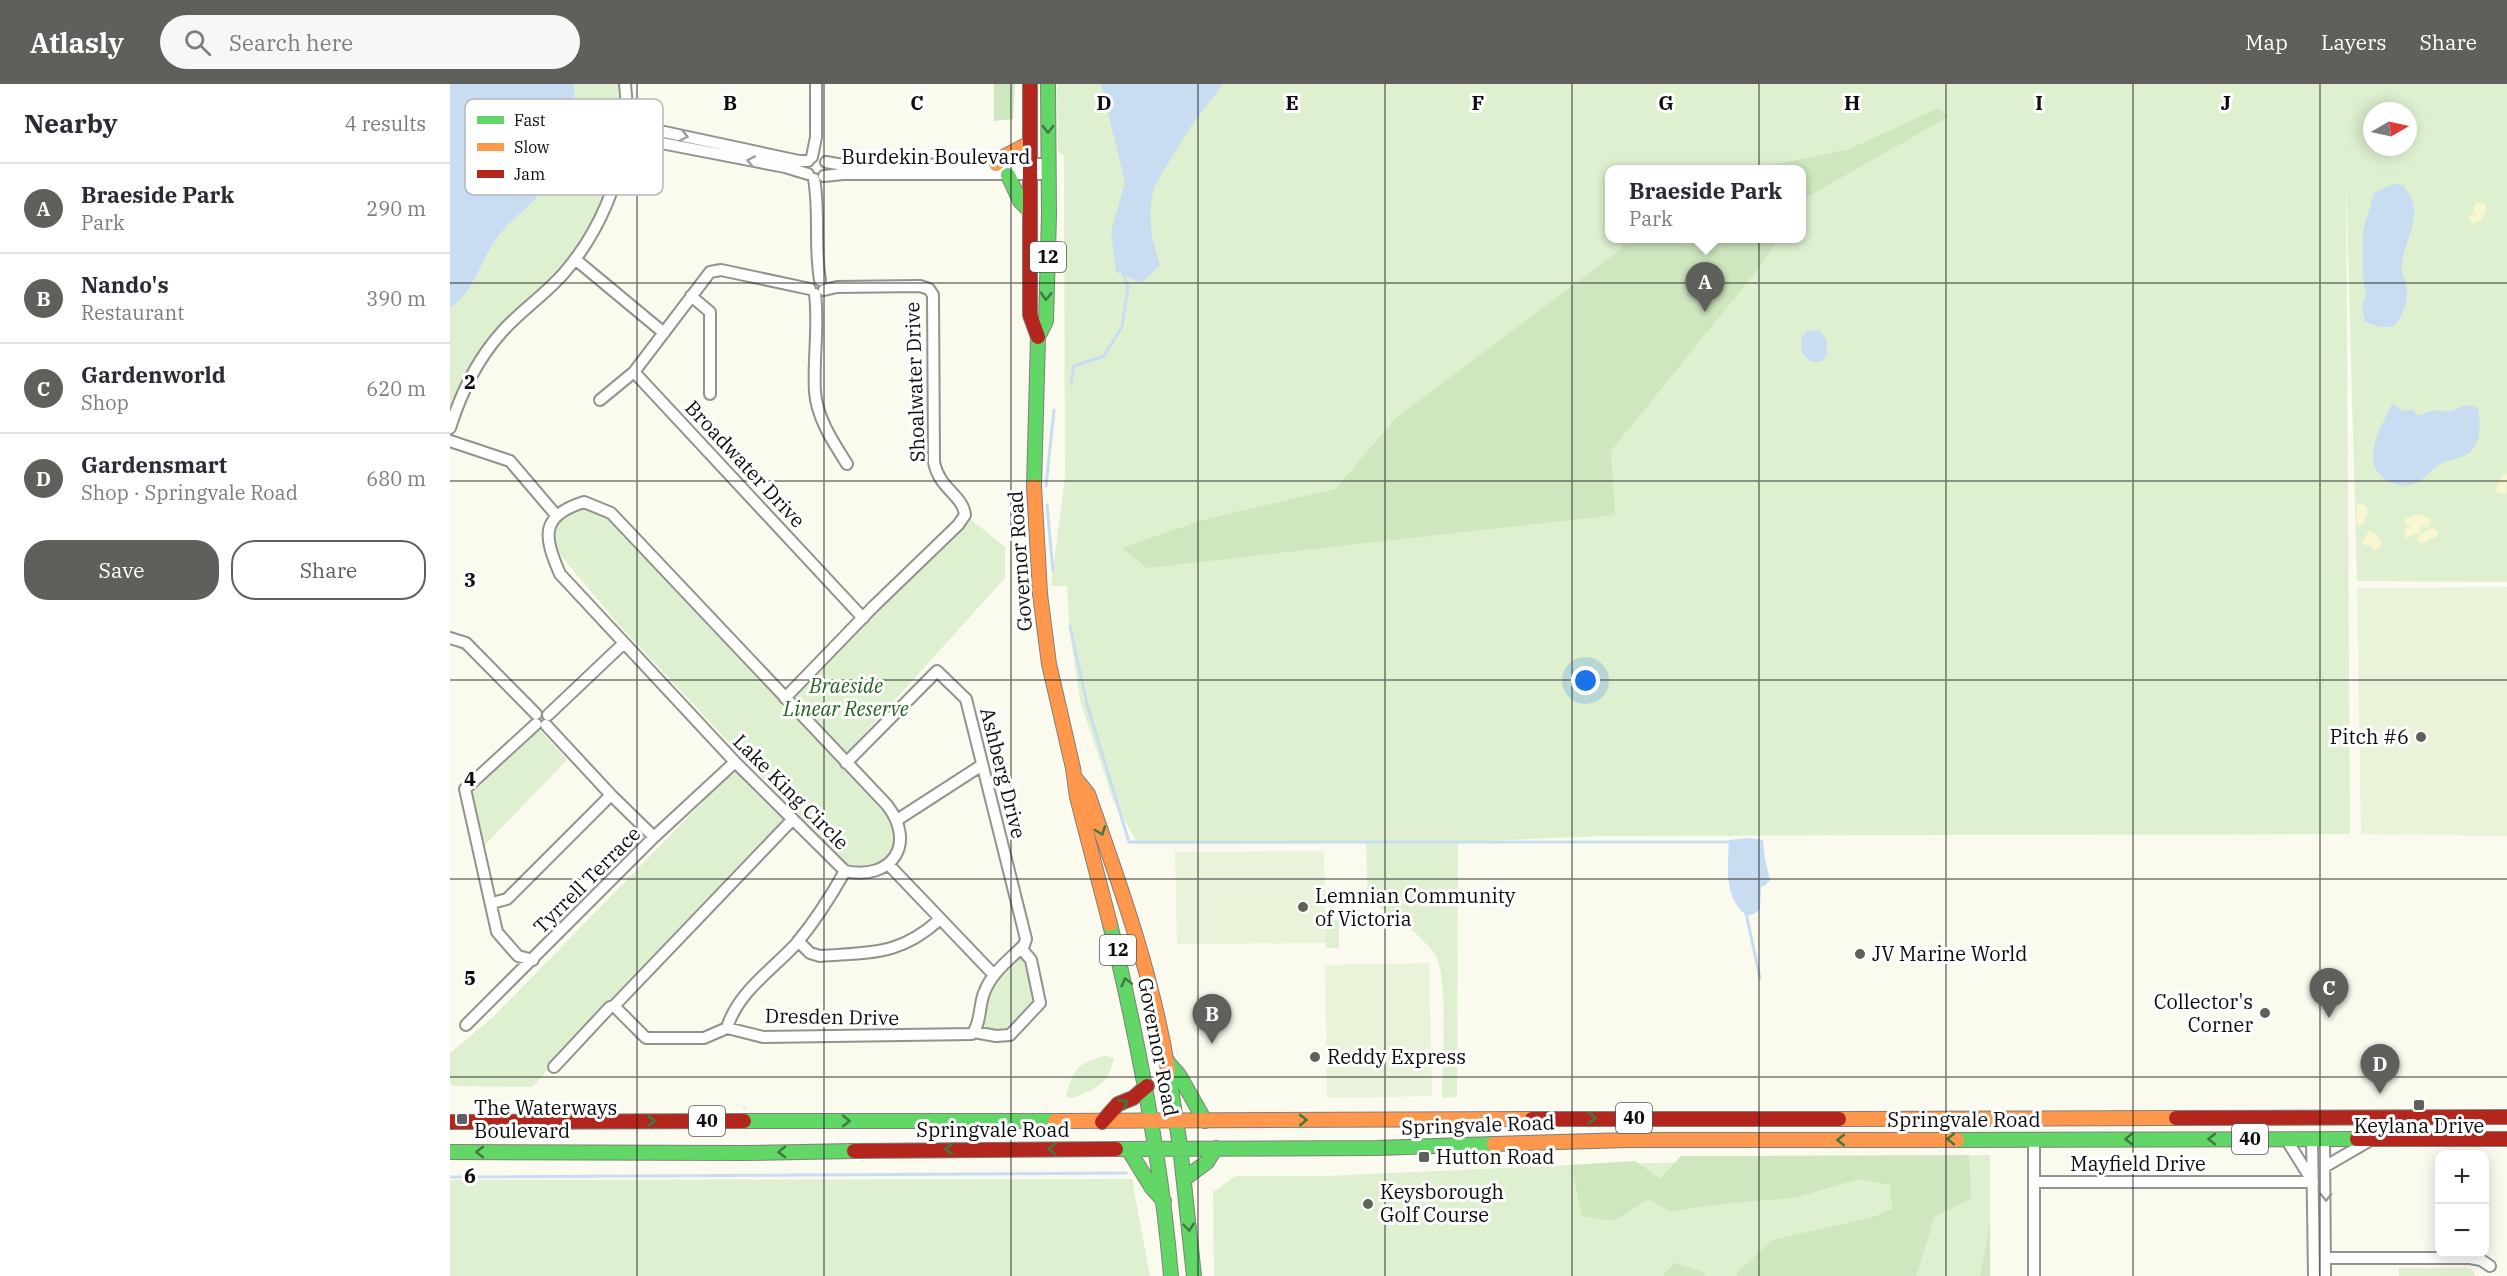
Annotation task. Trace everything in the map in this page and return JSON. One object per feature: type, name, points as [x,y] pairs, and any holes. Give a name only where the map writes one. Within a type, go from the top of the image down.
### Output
[{"type":"main road","name":"Governor Road","points":[[1030,84],[1030,315],[1038,337],[1034,446],[1038,573],[1044,633],[1051,674],[1076,779],[1077,797],[1127,989],[1148,1086],[1158,1148]]},
{"type":"main road","name":"Governor Road","points":[[1038,337],[1046,321],[1048,84]]},
{"type":"main road","points":[[996,164],[1005,156],[1030,142]]},
{"type":"main road","points":[[1008,175],[1020,201],[1030,211]]},
{"type":"main road","name":"Governor Road","points":[[1076,779],[1088,794],[1130,912],[1146,969],[1165,1059],[1180,1148]]},
{"type":"main road","points":[[1165,1059],[1179,1075],[1205,1121]]},
{"type":"main road","points":[[1102,1122],[1118,1104],[1133,1098],[1148,1086]]},
{"type":"main road","points":[[2317,1117],[2318,1139]]},
{"type":"main road","name":"Springvale Road","points":[[450,1122],[2507,1117]]},
{"type":"main road","name":"Springvale Road","points":[[450,1152],[744,1153],[1377,1148],[1629,1140],[2507,1139]]},
{"type":"main road","name":"12","points":[[1158,1148],[1171,1276]]},
{"type":"main road","name":"12","points":[[1180,1148],[1194,1276]]},
{"type":"main road","points":[[1184,1179],[1207,1162],[1216,1148]]},
{"type":"main road","points":[[1128,1149],[1152,1188],[1164,1201]]},
{"type":"street","points":[[625,84],[626,99]]},
{"type":"street","points":[[816,84],[817,159],[828,170],[817,177]]},
{"type":"street","name":"Burdekin Boulevard","points":[[663,132],[799,160],[817,159],[843,165],[996,164],[1048,169]]},
{"type":"street","name":"Burdekin Boulevard","points":[[663,143],[784,167],[817,177],[854,174],[1008,175],[1030,169]]},
{"type":"street","points":[[817,159],[805,167],[817,177]]},
{"type":"street","points":[[817,177],[815,394],[826,430],[847,464]]},
{"type":"street","points":[[450,428],[459,398],[485,353],[502,331],[527,310],[575,259],[589,240],[610,195]]},
{"type":"street","points":[[575,259],[664,333]]},
{"type":"street","points":[[600,400],[634,372],[710,272],[721,270],[815,286]]},
{"type":"street","name":"Shoalwater Drive","points":[[785,698],[958,525],[965,515],[964,507],[936,475],[934,462],[933,295],[928,289],[920,286],[815,286]]},
{"type":"street","points":[[691,296],[710,312],[710,394]]},
{"type":"street","name":"Broadwater Drive","points":[[634,372],[863,618]]},
{"type":"street","points":[[450,441],[510,461],[556,515],[568,507],[584,502],[611,513],[887,805],[897,820],[902,834],[899,851],[888,864],[994,975]]},
{"type":"street","name":"Lake King Circle","points":[[556,515],[549,526],[550,550],[560,574],[735,762],[844,871],[858,874],[871,873],[888,864]]},
{"type":"street","points":[[450,638],[466,643],[654,837]]},
{"type":"street","points":[[533,960],[518,956],[497,932],[465,789],[624,643]]},
{"type":"street","name":"Ashberg Drive","points":[[846,763],[937,671],[966,699],[1025,935],[1025,942],[1021,948]]},
{"type":"street","name":"Tyrrell Terrace","points":[[466,1025],[654,837],[735,762]]},
{"type":"street","points":[[897,820],[982,765]]},
{"type":"street","points":[[492,903],[507,899],[611,795]]},
{"type":"street","points":[[554,1067],[793,819]]},
{"type":"street","points":[[614,1006],[646,1038],[704,1038],[727,1028],[735,1007],[798,941],[826,906],[844,871]]},
{"type":"street","points":[[798,941],[810,953],[820,956],[889,950],[919,938],[939,920]]},
{"type":"street","points":[[974,1032],[980,1005],[994,975],[1021,948]]},
{"type":"street","name":"Dresden Drive","points":[[727,1028],[763,1037],[966,1035],[974,1032],[996,1036],[1010,1035],[1039,1005],[1040,998],[1033,963],[1021,948]]},
{"type":"street","points":[[2034,1139],[2034,1276]]},
{"type":"street","points":[[2286,1139],[2313,1182]]},
{"type":"street","points":[[2318,1139],[2326,1166],[2325,1276]]},
{"type":"street","points":[[2314,1276],[2313,1182],[2318,1139]]},
{"type":"street","points":[[2326,1166],[2372,1139]]},
{"type":"street","name":"Mayfield Drive","points":[[2034,1182],[2313,1182]]},
{"type":"street","points":[[2325,1258],[2470,1258],[2481,1260],[2490,1266]]},
{"type":"green space","points":[[574,84],[618,84],[619,99],[574,99]]},
{"type":"green space","points":[[994,84],[1015,84],[1013,119],[994,121]]},
{"type":"green space","points":[[1057,84],[2507,84],[2507,582],[2357,581],[2346,171],[2350,834],[1605,836],[1458,842],[1457,1097],[1442,1098],[1443,1001],[1439,966],[1435,955],[1421,938],[1368,899],[1366,843],[1138,844],[1113,800],[1080,700],[1069,626],[1067,586],[1051,586],[1065,476],[1064,155],[1058,152]]},
{"type":"green space","points":[[1939,108],[1948,117],[1806,198],[1806,165],[1770,165],[1847,150]]},
{"type":"green space","points":[[538,195],[604,195],[579,245],[562,268],[541,292],[519,308],[497,330],[477,354],[461,381],[450,409],[450,308],[465,294],[499,235]]},
{"type":"green space","points":[[1623,243],[1775,243],[1758,269],[1611,451],[1615,515],[1147,568],[1122,548],[1199,521],[1335,489],[1397,417],[1620,250]]},
{"type":"green space","points":[[586,506],[611,517],[881,804],[897,835],[890,857],[867,870],[842,863],[620,626],[561,556],[555,545],[554,526],[565,516]]},
{"type":"green space","name":"Braeside Linear Reserve","points":[[969,518],[1005,547],[1005,578],[846,754],[791,698]]},
{"type":"green space","points":[[2507,587],[2507,836],[2361,834],[2357,588]]},
{"type":"green space","points":[[538,728],[567,760],[483,847],[471,791]]},
{"type":"green space","points":[[736,768],[787,819],[532,1087],[454,1086],[450,1083],[450,1053],[493,1017]]},
{"type":"green space","points":[[1324,851],[1326,943],[1177,944],[1175,852]]},
{"type":"green space","points":[[1326,920],[1339,920],[1339,948],[1326,948]]},
{"type":"green space","points":[[1021,955],[1027,958],[1037,998],[1010,1027],[1010,1031],[986,1031],[983,1021],[987,1000],[999,980]]},
{"type":"green space","points":[[1429,963],[1432,1096],[1327,1098],[1325,965]]},
{"type":"green space","points":[[1106,1055],[1114,1059],[1104,1081],[1090,1091],[1075,1097],[1066,1097],[1071,1079],[1078,1068],[1088,1061]]},
{"type":"green space","points":[[1969,1155],[1971,1199],[1935,1216],[1916,1276],[1737,1276],[1736,1274],[1772,1240],[1873,1217],[1892,1209],[1890,1185],[1859,1179],[1798,1197],[1714,1205],[1670,1212],[1648,1199],[1614,1221],[1582,1216],[1571,1165],[1635,1161],[1660,1179],[1681,1156]]},
{"type":"green space","name":"Keysborough Golf Course","points":[[1990,1155],[1990,1276],[1214,1276],[1213,1192],[1236,1176],[1326,1176],[1571,1165]]},
{"type":"green space","points":[[1132,1179],[1150,1276],[450,1276],[450,1180]]},
{"type":"green space","points":[[1990,1225],[1990,1276],[1980,1276],[1981,1272]]},
{"type":"green space","points":[[1674,1263],[1703,1272],[1705,1276],[1663,1276]]},
{"type":"green space","points":[[2399,1268],[2465,1268],[2471,1269],[2477,1276],[2399,1276]]},
{"type":"sand","points":[[2476,202],[2485,204],[2487,210],[2481,220],[2473,224],[2469,218],[2472,215],[2477,216],[2473,211]]},
{"type":"sand","points":[[2504,474],[2507,475],[2504,494],[2495,490]]},
{"type":"sand","points":[[2362,504],[2367,507],[2368,513],[2365,523],[2359,525],[2356,521],[2357,505]]},
{"type":"sand","points":[[2419,514],[2431,519],[2430,526],[2426,528],[2422,525],[2419,534],[2415,533],[2408,538],[2405,537],[2405,529],[2412,526],[2405,524],[2405,519]]},
{"type":"sand","points":[[2432,527],[2438,531],[2437,537],[2419,543],[2417,537]]},
{"type":"sand","points":[[2369,531],[2380,540],[2381,545],[2377,550],[2372,549],[2371,544],[2368,546],[2361,543]]},
{"type":"water","points":[[450,84],[574,84],[574,99],[465,99],[465,195],[538,195],[499,235],[465,294],[450,308]]},
{"type":"water","points":[[1101,84],[1223,84],[1189,129],[1154,187],[1150,212],[1152,238],[1160,265],[1142,283],[1116,272],[1111,232],[1125,182]]},
{"type":"water","points":[[2393,184],[2403,185],[2414,207],[2412,228],[2403,259],[2402,272],[2407,296],[2403,312],[2393,327],[2380,327],[2365,322],[2362,308],[2366,295],[2363,276],[2363,231],[2374,193]]},
{"type":"water","points":[[1819,330],[1827,340],[1827,355],[1821,362],[1811,362],[1802,353],[1801,339],[1807,331]]},
{"type":"water","points":[[2392,404],[2404,411],[2412,409],[2418,416],[2432,411],[2448,412],[2467,405],[2478,408],[2480,429],[2476,444],[2470,453],[2441,463],[2416,483],[2399,485],[2392,483],[2379,474],[2374,465],[2373,455],[2378,434]]},
{"type":"water","points":[[1749,838],[1763,840],[1770,880],[1761,887],[1760,909],[1747,916],[1739,908],[1730,891],[1728,861],[1729,840]]},
{"type":"waterway","points":[[1071,383],[1074,366],[1104,356],[1122,327],[1128,287],[1123,272]]},
{"type":"waterway","points":[[1046,486],[1054,410]]},
{"type":"waterway","points":[[1047,505],[1053,571]]},
{"type":"waterway","points":[[1070,626],[1087,704],[1129,842],[1730,842]]},
{"type":"waterway","points":[[1746,913],[1760,978]]},
{"type":"waterway","points":[[450,1177],[1126,1173]]},
{"type":"traffic: fast","points":[[1034,486],[1038,337],[1046,321],[1049,215],[1048,84]]},
{"type":"traffic: fast","points":[[1008,175],[1020,201],[1030,211]]},
{"type":"traffic: fast","points":[[1110,924],[1130,1011],[1155,1142],[1171,1276]]},
{"type":"traffic: fast","points":[[1165,1059],[1179,1075],[1205,1121]]},
{"type":"traffic: fast","points":[[1168,1070],[1180,1146],[1194,1276]]},
{"type":"traffic: fast","points":[[744,1121],[1055,1121]]},
{"type":"traffic: fast","points":[[1957,1140],[2357,1139]]},
{"type":"traffic: fast","points":[[1116,1149],[1377,1148],[1494,1144]]},
{"type":"traffic: fast","points":[[1184,1179],[1207,1162],[1216,1148]]},
{"type":"traffic: fast","points":[[1128,1149],[1152,1188],[1164,1201]]},
{"type":"traffic: fast","points":[[450,1152],[854,1151]]},
{"type":"traffic: slow","points":[[996,164],[1005,156],[1030,143]]},
{"type":"traffic: slow","points":[[1034,486],[1040,594],[1049,664],[1073,768],[1077,797],[1110,924]]},
{"type":"traffic: slow","points":[[1076,779],[1088,794],[1134,930],[1153,999],[1168,1070]]},
{"type":"traffic: slow","points":[[1839,1119],[2176,1118]]},
{"type":"traffic: slow","points":[[1055,1121],[1532,1119]]},
{"type":"traffic: slow","points":[[1494,1144],[1629,1140],[1957,1140]]},
{"type":"traffic: jam","points":[[1030,84],[1030,315],[1038,337]]},
{"type":"traffic: jam","points":[[1102,1122],[1118,1104],[1133,1098],[1147,1086]]},
{"type":"traffic: jam","points":[[2176,1118],[2507,1117]]},
{"type":"traffic: jam","points":[[1532,1119],[1839,1119]]},
{"type":"traffic: jam","points":[[450,1122],[744,1121]]},
{"type":"traffic: jam","points":[[2357,1139],[2507,1139]]},
{"type":"traffic: jam","points":[[854,1151],[1116,1149]]},
{"type":"place","name":"Braeside Park","points":[[1705,312]]},
{"type":"place","name":"Pitch #6","points":[[2421,737]]},
{"type":"place","name":"Lemnian Community of Victoria","points":[[1303,907]]},
{"type":"place","name":"JV Marine World","points":[[1860,954]]},
{"type":"place","name":"Collector's Corner","points":[[2265,1013]]},
{"type":"place","name":"Gardenworld","points":[[2329,1018]]},
{"type":"place","name":"Nando's","points":[[1212,1044]]},
{"type":"place","name":"Reddy Express","points":[[1315,1057]]},
{"type":"place","name":"Gardensmart","points":[[2380,1094]]},
{"type":"place","name":"Keylana Drive","points":[[2419,1105]]},
{"type":"place","name":"The Waterways Boulevard","points":[[462,1119]]},
{"type":"place","name":"Hutton Road","points":[[1424,1157]]},
{"type":"place","name":"Keysborough Golf Course","points":[[1368,1204]]}]
